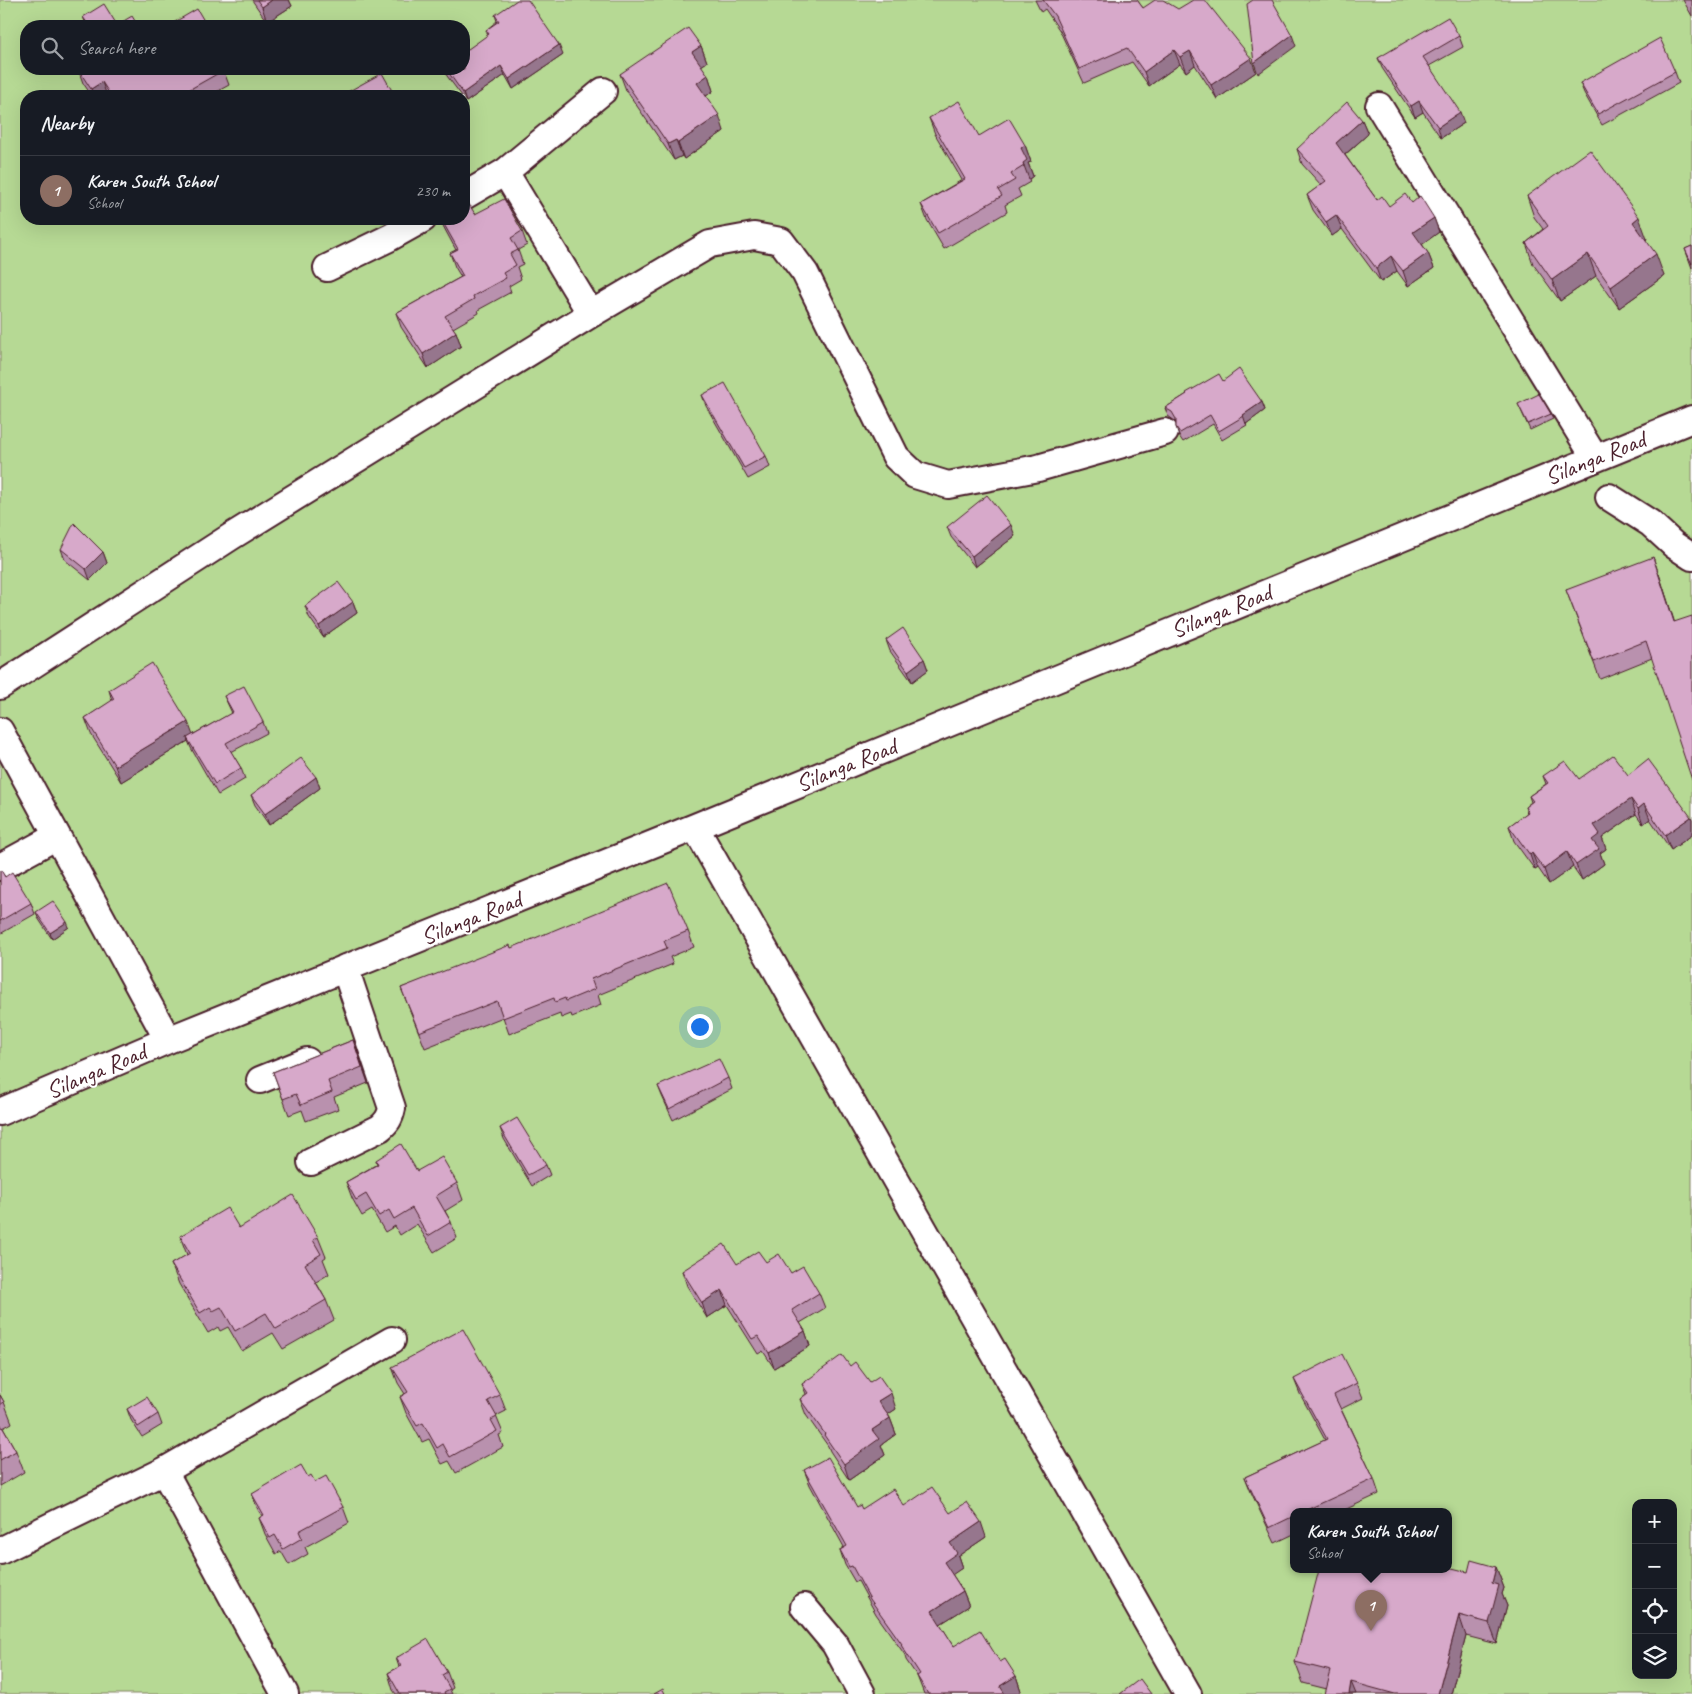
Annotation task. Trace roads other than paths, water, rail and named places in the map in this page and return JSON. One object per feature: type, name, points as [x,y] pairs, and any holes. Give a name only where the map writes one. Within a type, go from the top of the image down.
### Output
[{"type":"street","points":[[470,193],[506,172],[603,91]]},
{"type":"street","points":[[1379,106],[1595,458]]},
{"type":"street","points":[[506,172],[591,314]]},
{"type":"street","points":[[327,268],[413,225]]},
{"type":"street","points":[[0,686],[232,536],[591,314],[710,244],[754,236],[781,241],[805,273],[896,457],[916,476],[948,486],[1038,468],[1165,432]]},
{"type":"street","name":"Silanga Road","points":[[0,1112],[168,1040],[695,827],[1692,419]]},
{"type":"street","points":[[1609,497],[1650,523],[1674,545],[1692,557]]},
{"type":"street","points":[[0,731],[168,1040]]},
{"type":"street","points":[[695,827],[1188,1694]]},
{"type":"street","points":[[0,866],[57,836]]},
{"type":"street","points":[[311,1162],[380,1128],[390,1117],[392,1108],[350,1043],[346,968]]},
{"type":"street","points":[[260,1080],[350,1043]]},
{"type":"street","points":[[0,1552],[164,1471],[392,1340]]},
{"type":"street","points":[[164,1471],[285,1694]]},
{"type":"street","points":[[804,1607],[834,1644],[862,1694]]},
{"type":"place","name":"Karen South School","points":[[1371,1631]]}]
